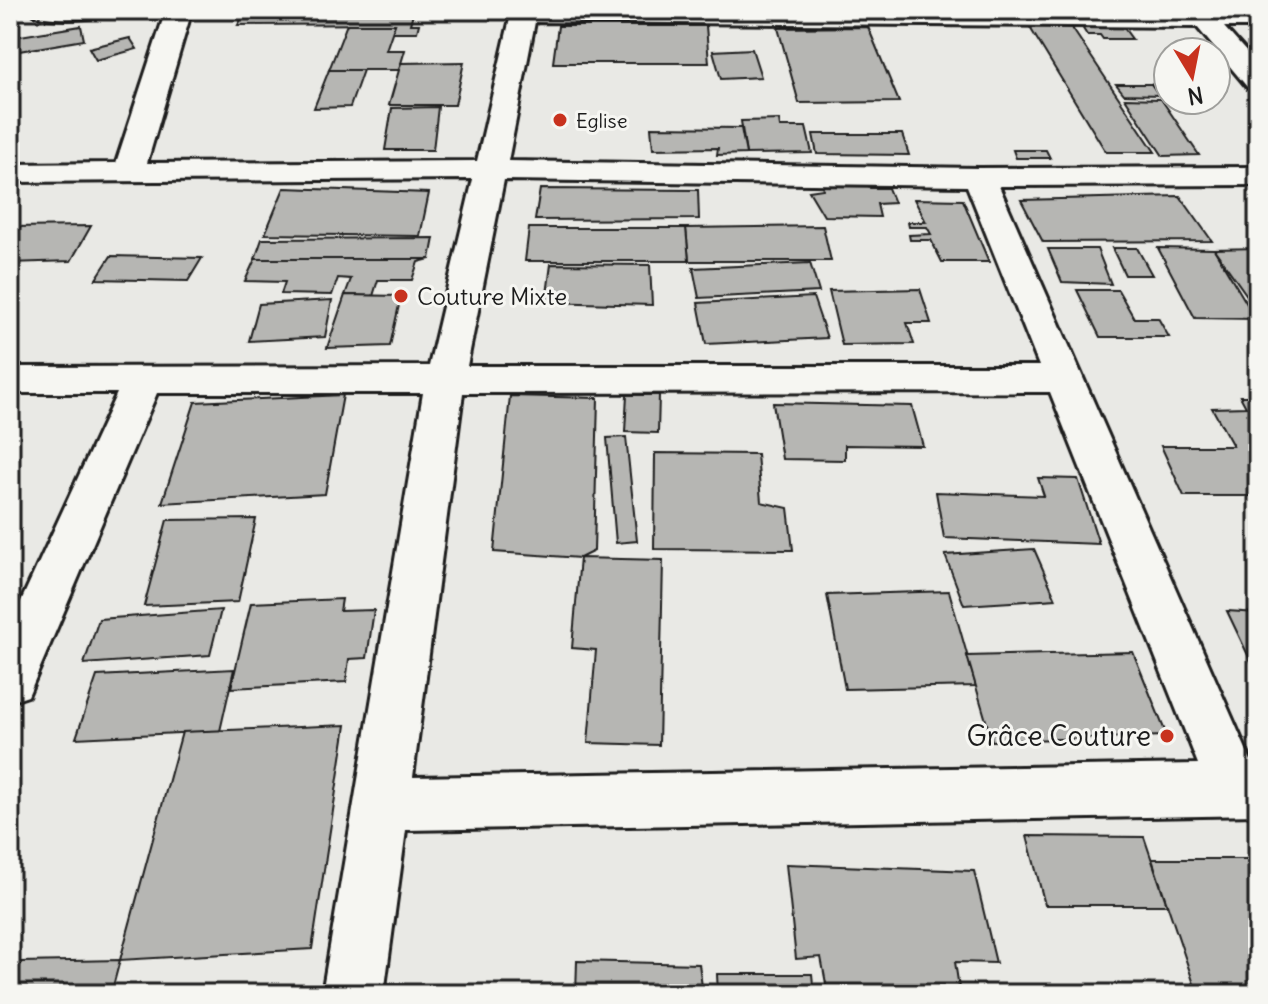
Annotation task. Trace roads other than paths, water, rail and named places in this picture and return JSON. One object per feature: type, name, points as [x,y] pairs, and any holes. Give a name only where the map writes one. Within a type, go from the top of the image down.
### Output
[{"type":"street","points":[[44,10],[93,10]]},
{"type":"street","points":[[128,173],[179,10]]},
{"type":"street","points":[[353,994],[445,380],[525,12],[1031,14],[1258,19]]},
{"type":"street","points":[[1204,19],[1258,82]]},
{"type":"street","points":[[10,173],[489,170],[979,177],[1258,176]]},
{"type":"street","points":[[380,804],[1247,789],[1063,379],[979,177]]},
{"type":"street","points":[[10,380],[1063,379]]},
{"type":"street","points":[[10,680],[143,380]]},
{"type":"place","name":"Eglise","points":[[560,120]]},
{"type":"place","name":"Couture Mixte","points":[[401,296]]},
{"type":"place","name":"Grâce Couture","points":[[1167,736]]}]
